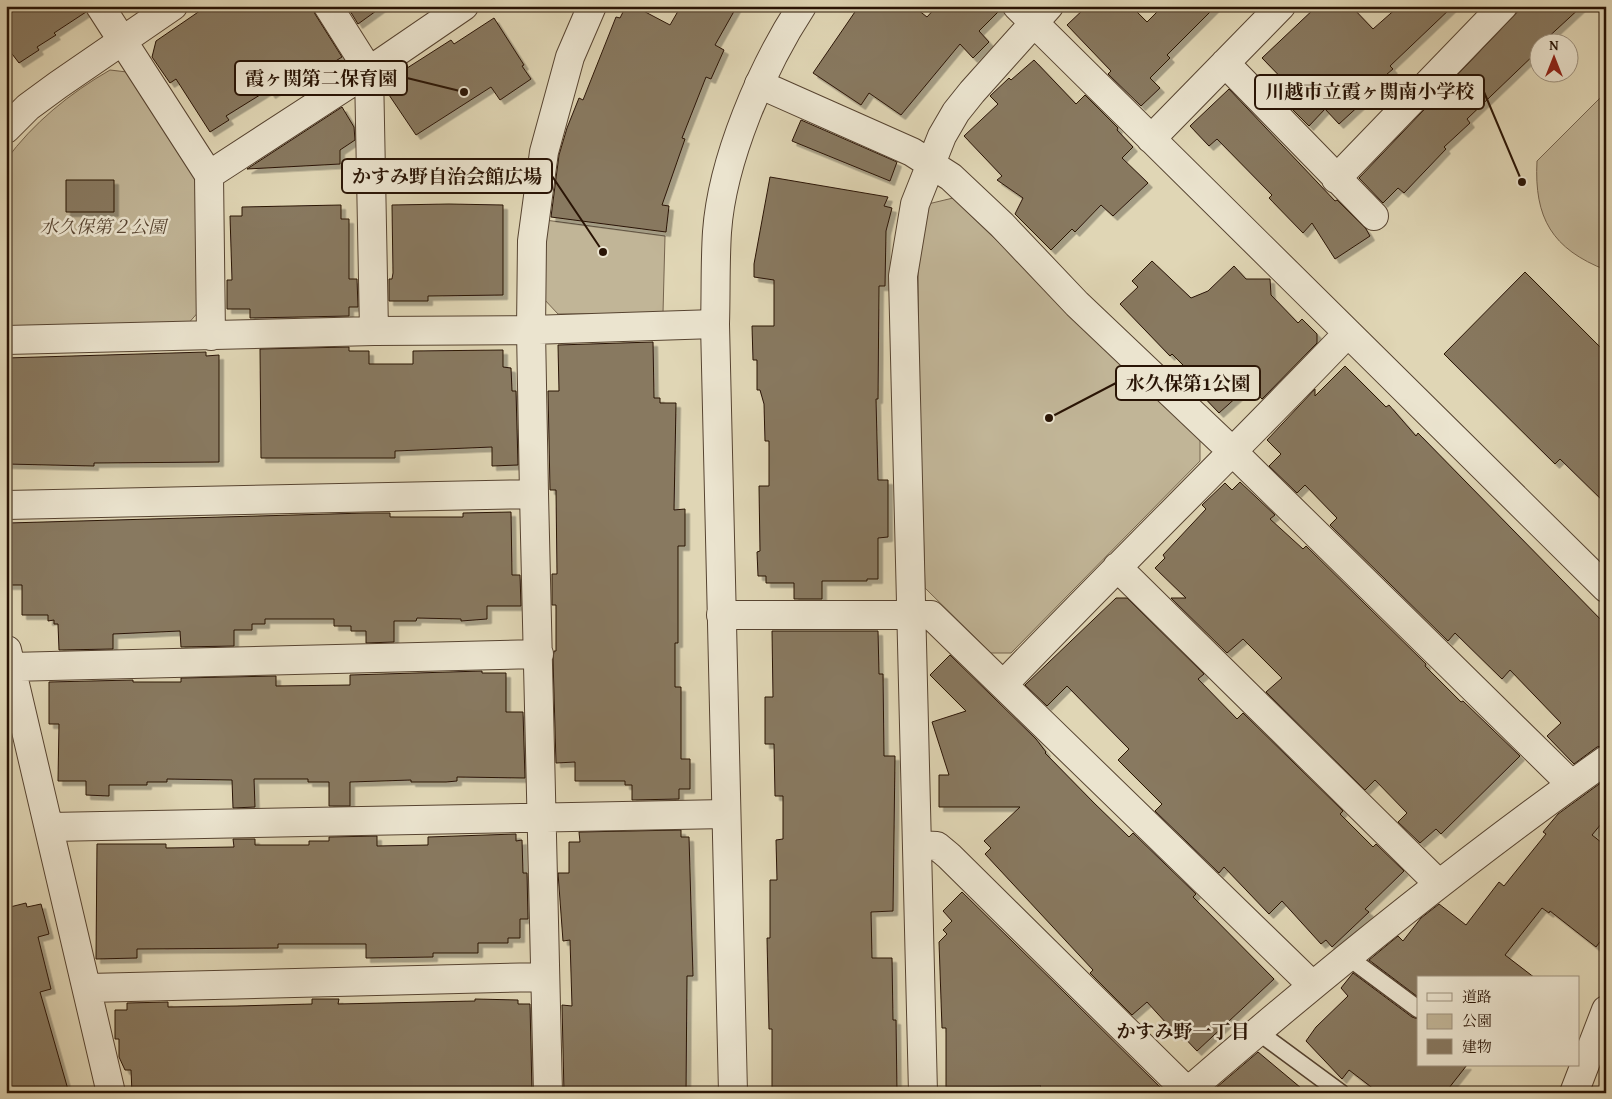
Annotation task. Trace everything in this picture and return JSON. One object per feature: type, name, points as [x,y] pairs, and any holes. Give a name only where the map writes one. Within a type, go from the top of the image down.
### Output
[{"type":"street","points":[[100,6],[209,175],[211,336]]},
{"type":"street","points":[[6,129],[28,108],[58,85],[173,6]]},
{"type":"street","points":[[328,6],[370,71],[374,331]]},
{"type":"street","points":[[209,175],[370,71],[464,6]]},
{"type":"street","points":[[548,1093],[534,494],[531,330],[532,241],[544,152],[570,57],[592,6]]},
{"type":"street","points":[[733,1093],[715,324],[717,232],[724,184],[759,84],[780,39],[802,6]]},
{"type":"street","points":[[1151,139],[1281,6]]},
{"type":"street","points":[[1336,178],[1503,6]]},
{"type":"street","points":[[922,1093],[903,276],[915,204],[942,136],[956,112],[1033,12],[1151,139],[1606,588]]},
{"type":"street","points":[[1226,63],[1374,216]]},
{"type":"street","points":[[759,84],[912,152],[950,177],[995,219],[1077,304],[1233,452],[1571,784]]},
{"type":"street","points":[[6,340],[374,331],[531,330],[715,324]]},
{"type":"street","points":[[1004,684],[1347,334]]},
{"type":"street","points":[[6,505],[534,494]]},
{"type":"street","points":[[1117,567],[1440,884]]},
{"type":"street","points":[[721,616],[931,614],[1312,985]]},
{"type":"street","points":[[112,1093],[50,827],[8,658],[539,654]]},
{"type":"street","points":[[917,845],[937,846],[949,856],[1187,1092],[1312,985],[1440,884],[1571,784],[1606,760]]},
{"type":"street","points":[[50,827],[543,816],[726,814]]},
{"type":"street","points":[[88,988],[544,977]]},
{"type":"street","points":[[1574,1093],[1606,1010]]},
{"type":"lane","points":[[1348,957],[1417,1008]]},
{"type":"lane","points":[[1258,1031],[1341,1093]]},
{"type":"green space","name":"水久保第２公園","points":[[110,70],[127,72],[199,178],[201,309],[186,326],[6,330],[6,160],[40,121],[67,99]]},
{"type":"green space","points":[[1606,92],[1606,270],[1587,262],[1572,252],[1550,229],[1543,215],[1539,199],[1537,161]]},
{"type":"green space","points":[[953,198],[1200,439],[1200,461],[1011,653],[991,653],[925,588],[919,397],[918,260],[928,204]]},
{"type":"green space","points":[[545,220],[665,236],[663,313],[558,314],[543,298]]},
{"type":"building","points":[[17,6],[84,6],[86,12],[54,33],[56,35],[37,47],[39,50],[19,63],[6,46],[6,14]]},
{"type":"building","points":[[207,6],[312,6],[342,57],[326,67],[322,61],[271,94],[268,90],[226,116],[229,120],[210,132],[176,79],[170,83],[152,57],[156,41]]},
{"type":"building","points":[[347,6],[383,6],[358,24]]},
{"type":"building","points":[[626,6],[634,6],[670,25],[681,6],[737,6],[715,45],[724,50],[711,79],[706,77],[682,138],[685,139],[662,205],[669,206],[666,232],[551,217],[559,155],[567,128],[579,98],[583,100],[616,17],[620,18]]},
{"type":"building","points":[[859,6],[913,6],[927,17],[937,6],[1002,6],[1002,8],[979,31],[989,42],[973,58],[960,44],[901,115],[869,93],[861,105],[813,73]]},
{"type":"building","points":[[1087,6],[1131,6],[1147,22],[1163,6],[1216,6],[1167,55],[1170,58],[1150,78],[1160,88],[1141,106],[1108,74],[1111,71],[1067,25]]},
{"type":"building","points":[[1317,6],[1351,6],[1373,29],[1399,6],[1453,6],[1390,66],[1393,69],[1359,98],[1363,102],[1339,124],[1325,109],[1309,126],[1288,105],[1298,95],[1262,58]]},
{"type":"building","points":[[1523,6],[1582,6],[1554,32],[1530,32],[1530,59],[1467,119],[1470,123],[1444,147],[1446,149],[1404,193],[1398,188],[1383,203],[1359,178]]},
{"type":"building","points":[[494,18],[531,79],[500,100],[491,87],[416,135],[385,89],[407,75],[404,70],[451,40],[454,44]]},
{"type":"building","points":[[1034,60],[1076,104],[1085,95],[1118,128],[1117,130],[1133,147],[1122,158],[1148,183],[1113,216],[1101,205],[1075,232],[1072,229],[1051,250],[1015,214],[1023,198],[997,180],[1002,176],[964,136],[998,104],[990,96],[1009,78],[1011,80]]},
{"type":"building","points":[[1229,89],[1335,201],[1337,200],[1366,229],[1370,236],[1335,259],[1312,223],[1303,233],[1269,198],[1272,195],[1217,139],[1209,146],[1190,126]]},
{"type":"building","points":[[342,107],[354,127],[355,140],[340,150],[340,164],[247,169]]},
{"type":"building","points":[[801,120],[897,162],[890,181],[792,141]]},
{"type":"building","points":[[770,177],[888,197],[884,206],[892,208],[886,231],[885,286],[879,286],[878,399],[876,399],[878,480],[888,480],[888,537],[878,538],[878,579],[867,579],[867,581],[822,581],[822,599],[794,599],[794,583],[766,583],[766,576],[758,576],[757,552],[760,551],[759,486],[769,486],[769,441],[765,441],[764,404],[760,390],[757,390],[757,360],[753,360],[752,326],[774,326],[774,280],[754,277],[754,264]]},
{"type":"building","points":[[66,180],[114,180],[114,212],[66,212]]},
{"type":"building","points":[[341,205],[341,219],[349,219],[349,279],[357,279],[358,307],[349,307],[349,316],[250,318],[250,309],[227,309],[227,280],[232,280],[230,216],[242,216],[242,207]]},
{"type":"building","points":[[392,205],[503,205],[503,295],[428,296],[428,301],[389,301],[389,279],[392,279],[393,273]]},
{"type":"building","points":[[1152,261],[1191,298],[1208,291],[1234,266],[1246,279],[1270,279],[1271,295],[1298,323],[1302,319],[1317,334],[1317,343],[1262,399],[1249,386],[1219,413],[1198,391],[1204,386],[1172,354],[1170,356],[1120,304],[1138,287],[1132,281]]},
{"type":"building","points":[[1525,272],[1606,353],[1606,504],[1560,459],[1555,464],[1444,354]]},
{"type":"building","points":[[653,342],[654,398],[660,398],[660,403],[676,403],[674,510],[685,509],[685,546],[678,546],[678,643],[675,643],[675,687],[681,687],[681,759],[690,759],[690,789],[679,789],[679,799],[632,800],[632,785],[625,785],[625,781],[575,781],[575,762],[556,763],[553,659],[554,651],[556,651],[556,605],[552,605],[552,574],[557,574],[556,490],[550,490],[548,391],[559,391],[558,345]]},
{"type":"building","points":[[349,347],[349,351],[369,351],[369,364],[413,364],[413,351],[503,350],[503,367],[511,368],[512,391],[516,391],[518,465],[492,466],[492,447],[395,451],[395,458],[261,458],[260,349]]},
{"type":"building","points":[[206,352],[206,356],[219,355],[219,462],[94,463],[94,466],[6,464],[6,358]]},
{"type":"building","points":[[1345,366],[1386,407],[1389,405],[1416,436],[1418,433],[1606,625],[1606,745],[1597,747],[1574,764],[1547,736],[1561,723],[1510,670],[1502,679],[1455,633],[1448,641],[1330,525],[1337,518],[1305,485],[1297,493],[1269,466],[1281,454],[1267,440],[1315,389],[1315,396]]},
{"type":"building","points":[[1240,482],[1275,515],[1270,519],[1303,549],[1306,546],[1426,664],[1425,666],[1461,702],[1463,701],[1520,756],[1441,834],[1436,829],[1420,843],[1398,822],[1407,813],[1375,780],[1365,790],[1266,692],[1282,678],[1243,639],[1227,653],[1171,598],[1186,598],[1155,568],[1165,558],[1163,555],[1206,509],[1202,505],[1225,483],[1232,490]]},
{"type":"building","points":[[511,512],[512,575],[520,575],[521,606],[487,606],[487,619],[461,621],[461,619],[417,618],[416,621],[394,621],[394,642],[366,643],[366,631],[351,631],[351,626],[334,626],[334,619],[265,619],[265,624],[252,624],[252,630],[234,630],[234,646],[181,647],[180,631],[113,634],[113,649],[59,650],[58,624],[54,624],[54,620],[48,621],[48,615],[22,615],[22,585],[8,585],[8,558],[6,558],[8,523],[366,513],[390,513],[390,517],[463,517],[463,513]]},
{"type":"building","points":[[1116,598],[1127,598],[1204,674],[1198,679],[1237,719],[1243,713],[1343,811],[1340,814],[1373,847],[1376,844],[1404,871],[1365,909],[1369,912],[1332,947],[1326,940],[1321,944],[1282,901],[1269,914],[1224,867],[1219,873],[1155,811],[1162,804],[1118,760],[1129,749],[1067,686],[1047,706],[1025,685]]},
{"type":"building","points":[[772,631],[878,631],[879,674],[883,674],[884,756],[895,756],[893,911],[871,912],[872,958],[892,958],[893,1020],[896,1020],[897,1093],[772,1093],[772,1029],[769,1029],[767,938],[770,938],[770,880],[777,880],[776,840],[783,839],[783,796],[775,796],[774,744],[765,744],[765,697],[773,697]]},
{"type":"building","points":[[950,655],[1036,739],[1045,753],[1094,803],[1129,837],[1133,833],[1196,894],[1193,897],[1274,979],[1197,1051],[1180,1033],[1178,1036],[1147,1002],[1132,1015],[1090,973],[1093,970],[985,854],[991,848],[984,841],[1020,807],[939,807],[939,775],[949,775],[932,722],[966,711],[930,675]]},
{"type":"building","points":[[482,671],[482,673],[506,673],[506,712],[523,712],[525,778],[457,777],[457,781],[446,782],[411,782],[411,780],[350,782],[350,806],[329,806],[329,782],[308,782],[308,779],[254,779],[255,807],[233,808],[232,780],[167,779],[167,782],[147,782],[147,785],[109,785],[109,796],[86,795],[86,781],[58,781],[59,724],[49,724],[49,682],[133,680],[133,682],[181,682],[181,678],[276,676],[276,686],[350,685],[350,675]]},
{"type":"building","points":[[1606,779],[1606,818],[1592,835],[1606,846],[1606,934],[1596,947],[1550,911],[1549,913],[1542,908],[1505,955],[1532,976],[1417,976],[1417,996],[1369,960],[1398,936],[1403,941],[1421,918],[1439,904],[1466,925],[1499,882],[1504,886],[1546,834],[1543,832],[1558,814]]},
{"type":"building","points":[[681,830],[681,837],[689,837],[693,976],[687,976],[686,1093],[564,1093],[562,1005],[572,1006],[570,940],[563,941],[558,873],[569,873],[569,842],[580,842],[579,832]]},
{"type":"building","points":[[516,834],[516,841],[522,840],[523,873],[527,873],[528,919],[520,919],[520,938],[508,938],[508,943],[478,943],[478,953],[433,953],[433,957],[366,958],[366,944],[278,944],[278,948],[137,949],[137,958],[96,959],[97,844],[166,844],[166,848],[234,847],[233,839],[255,839],[255,845],[309,845],[309,841],[329,841],[329,837],[377,836],[377,846],[428,845],[428,837]]},
{"type":"building","points":[[962,892],[1166,1093],[1034,1093],[1041,1086],[946,1087],[946,1028],[942,1028],[939,942],[947,934],[943,930],[952,921],[943,911]]},
{"type":"building","points":[[26,903],[27,907],[41,904],[49,934],[38,937],[51,989],[40,992],[69,1093],[6,1093],[6,908]]},
{"type":"building","points":[[1353,973],[1412,1017],[1417,1019],[1417,1066],[1466,1066],[1445,1093],[1379,1093],[1349,1070],[1342,1079],[1306,1041],[1316,1027],[1348,996],[1341,988]]},
{"type":"building","points":[[312,999],[339,999],[338,1004],[475,1001],[475,999],[518,1000],[518,1004],[530,1004],[532,1093],[132,1093],[131,1070],[125,1070],[119,1057],[119,1039],[115,1039],[115,1010],[127,1010],[127,1003],[168,1002],[168,1007],[237,1006],[312,1004]]},
{"type":"building","points":[[1258,1052],[1307,1093],[1210,1093]]},
{"type":"place","name":"霞ヶ関第二保育園","points":[[464,92]]},
{"type":"place","name":"川越市立霞ヶ関南小学校","points":[[1522,182]]},
{"type":"place","name":"かすみ野自治会館広場","points":[[603,252]]},
{"type":"place","name":"水久保第1公園","points":[[1049,418]]},
{"type":"district","name":"かすみ野一丁目","points":[[1183,1031]]}]
